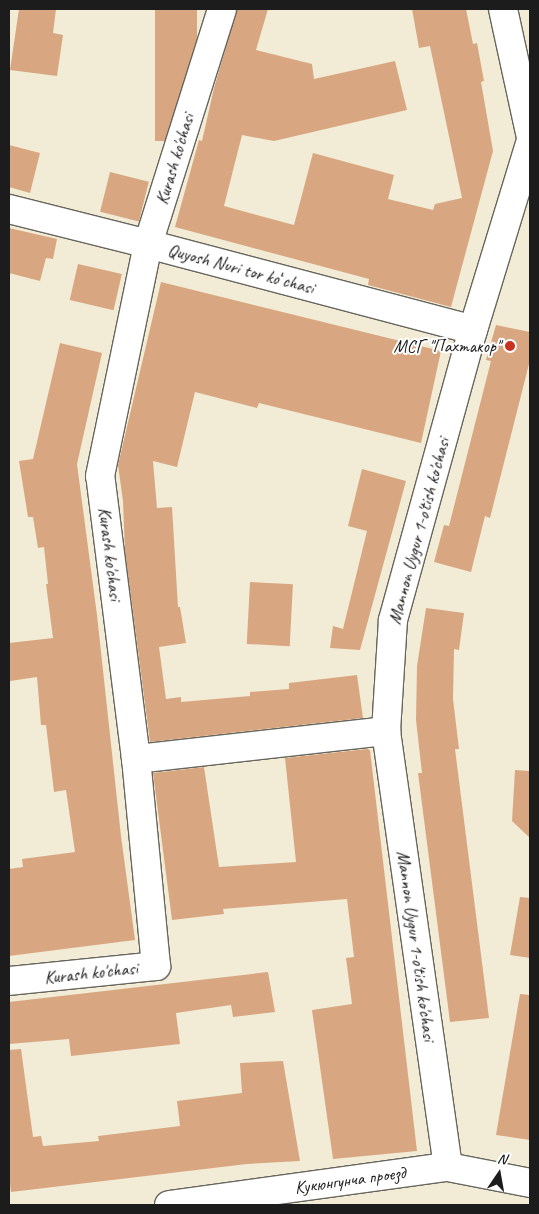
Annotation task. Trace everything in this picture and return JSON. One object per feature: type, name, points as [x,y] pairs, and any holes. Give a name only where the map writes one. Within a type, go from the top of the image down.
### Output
[{"type":"street","name":"Kurash ko'chasi","points":[[9,981],[156,966],[136,758],[100,476],[148,244],[222,9]]},
{"type":"street","points":[[503,9],[530,133]]},
{"type":"street","name":"Mannon Uygur 1-o'tish ko'chasi","points":[[448,1166],[386,731],[393,620],[473,330],[530,144]]},
{"type":"street","name":"Quyosh Nuri tor koʻchasi","points":[[9,209],[473,330]]},
{"type":"street","points":[[136,758],[386,731]]},
{"type":"street","name":"Кукюнгунча проезд","points":[[169,1205],[448,1166],[530,1183]]},
{"type":"building","points":[[19,9],[56,9],[53,33],[63,35],[57,76],[10,70]]},
{"type":"building","points":[[155,9],[197,9],[197,141],[155,141]]},
{"type":"building","points":[[237,9],[268,9],[256,50],[312,64],[314,79],[395,61],[407,110],[274,141],[242,135],[224,206],[294,225],[313,153],[394,175],[388,199],[433,210],[435,204],[462,198],[430,46],[419,48],[412,9],[466,9],[473,44],[477,43],[484,81],[481,82],[493,151],[451,307],[368,285],[369,279],[175,227],[199,140],[202,141],[214,88]]},
{"type":"building","points":[[9,145],[40,153],[30,193],[9,187]]},
{"type":"building","points":[[110,172],[149,182],[139,221],[100,212]]},
{"type":"building","points":[[9,228],[57,239],[53,259],[46,258],[40,281],[9,273]]},
{"type":"building","points":[[78,264],[122,274],[114,310],[70,300]]},
{"type":"building","points":[[161,282],[441,351],[421,443],[259,403],[257,408],[195,392],[177,467],[153,461],[157,508],[172,507],[178,607],[180,607],[186,643],[159,647],[166,699],[181,697],[181,702],[250,696],[250,692],[289,689],[289,683],[357,675],[363,718],[150,742],[125,552],[123,501],[118,465]]},
{"type":"building","points":[[496,325],[530,332],[530,360],[490,518],[485,516],[471,572],[434,562],[444,525],[449,526],[491,361],[486,360]]},
{"type":"building","points":[[60,343],[102,353],[77,464],[97,615],[121,836],[135,940],[9,956],[9,869],[23,867],[22,859],[75,852],[66,790],[54,792],[46,725],[41,725],[37,677],[10,681],[9,666],[9,643],[53,638],[46,584],[48,584],[44,547],[38,548],[33,517],[28,517],[19,461],[33,459]]},
{"type":"building","points":[[362,469],[406,481],[360,650],[330,648],[333,626],[343,629],[367,531],[348,526]]},
{"type":"building","points":[[250,582],[293,584],[290,646],[247,644]]},
{"type":"building","points":[[426,608],[464,613],[459,650],[454,649],[453,699],[459,749],[455,749],[489,1018],[450,1022],[418,773],[422,773],[416,720],[417,666]]},
{"type":"building","points":[[370,750],[417,1151],[333,1159],[312,1010],[352,1004],[346,958],[354,957],[347,899],[223,909],[224,914],[172,920],[153,773],[204,767],[219,867],[296,862],[285,758]]},
{"type":"building","points":[[515,770],[530,771],[530,838],[512,821]]},
{"type":"building","points":[[520,897],[530,898],[530,958],[510,955]]},
{"type":"building","points":[[268,972],[275,1012],[233,1017],[231,1005],[176,1013],[180,1044],[71,1056],[69,1039],[9,1044],[9,1002]]},
{"type":"building","points":[[520,994],[530,995],[530,1140],[496,1135]]},
{"type":"building","points":[[21,1049],[33,1137],[41,1136],[43,1146],[99,1141],[98,1136],[180,1126],[177,1101],[242,1093],[240,1063],[283,1061],[300,1161],[247,1164],[11,1192],[9,1175],[9,1050]]},
{"type":"place","name":"МСГ \"Пахтакор\"","points":[[510,346]]}]
